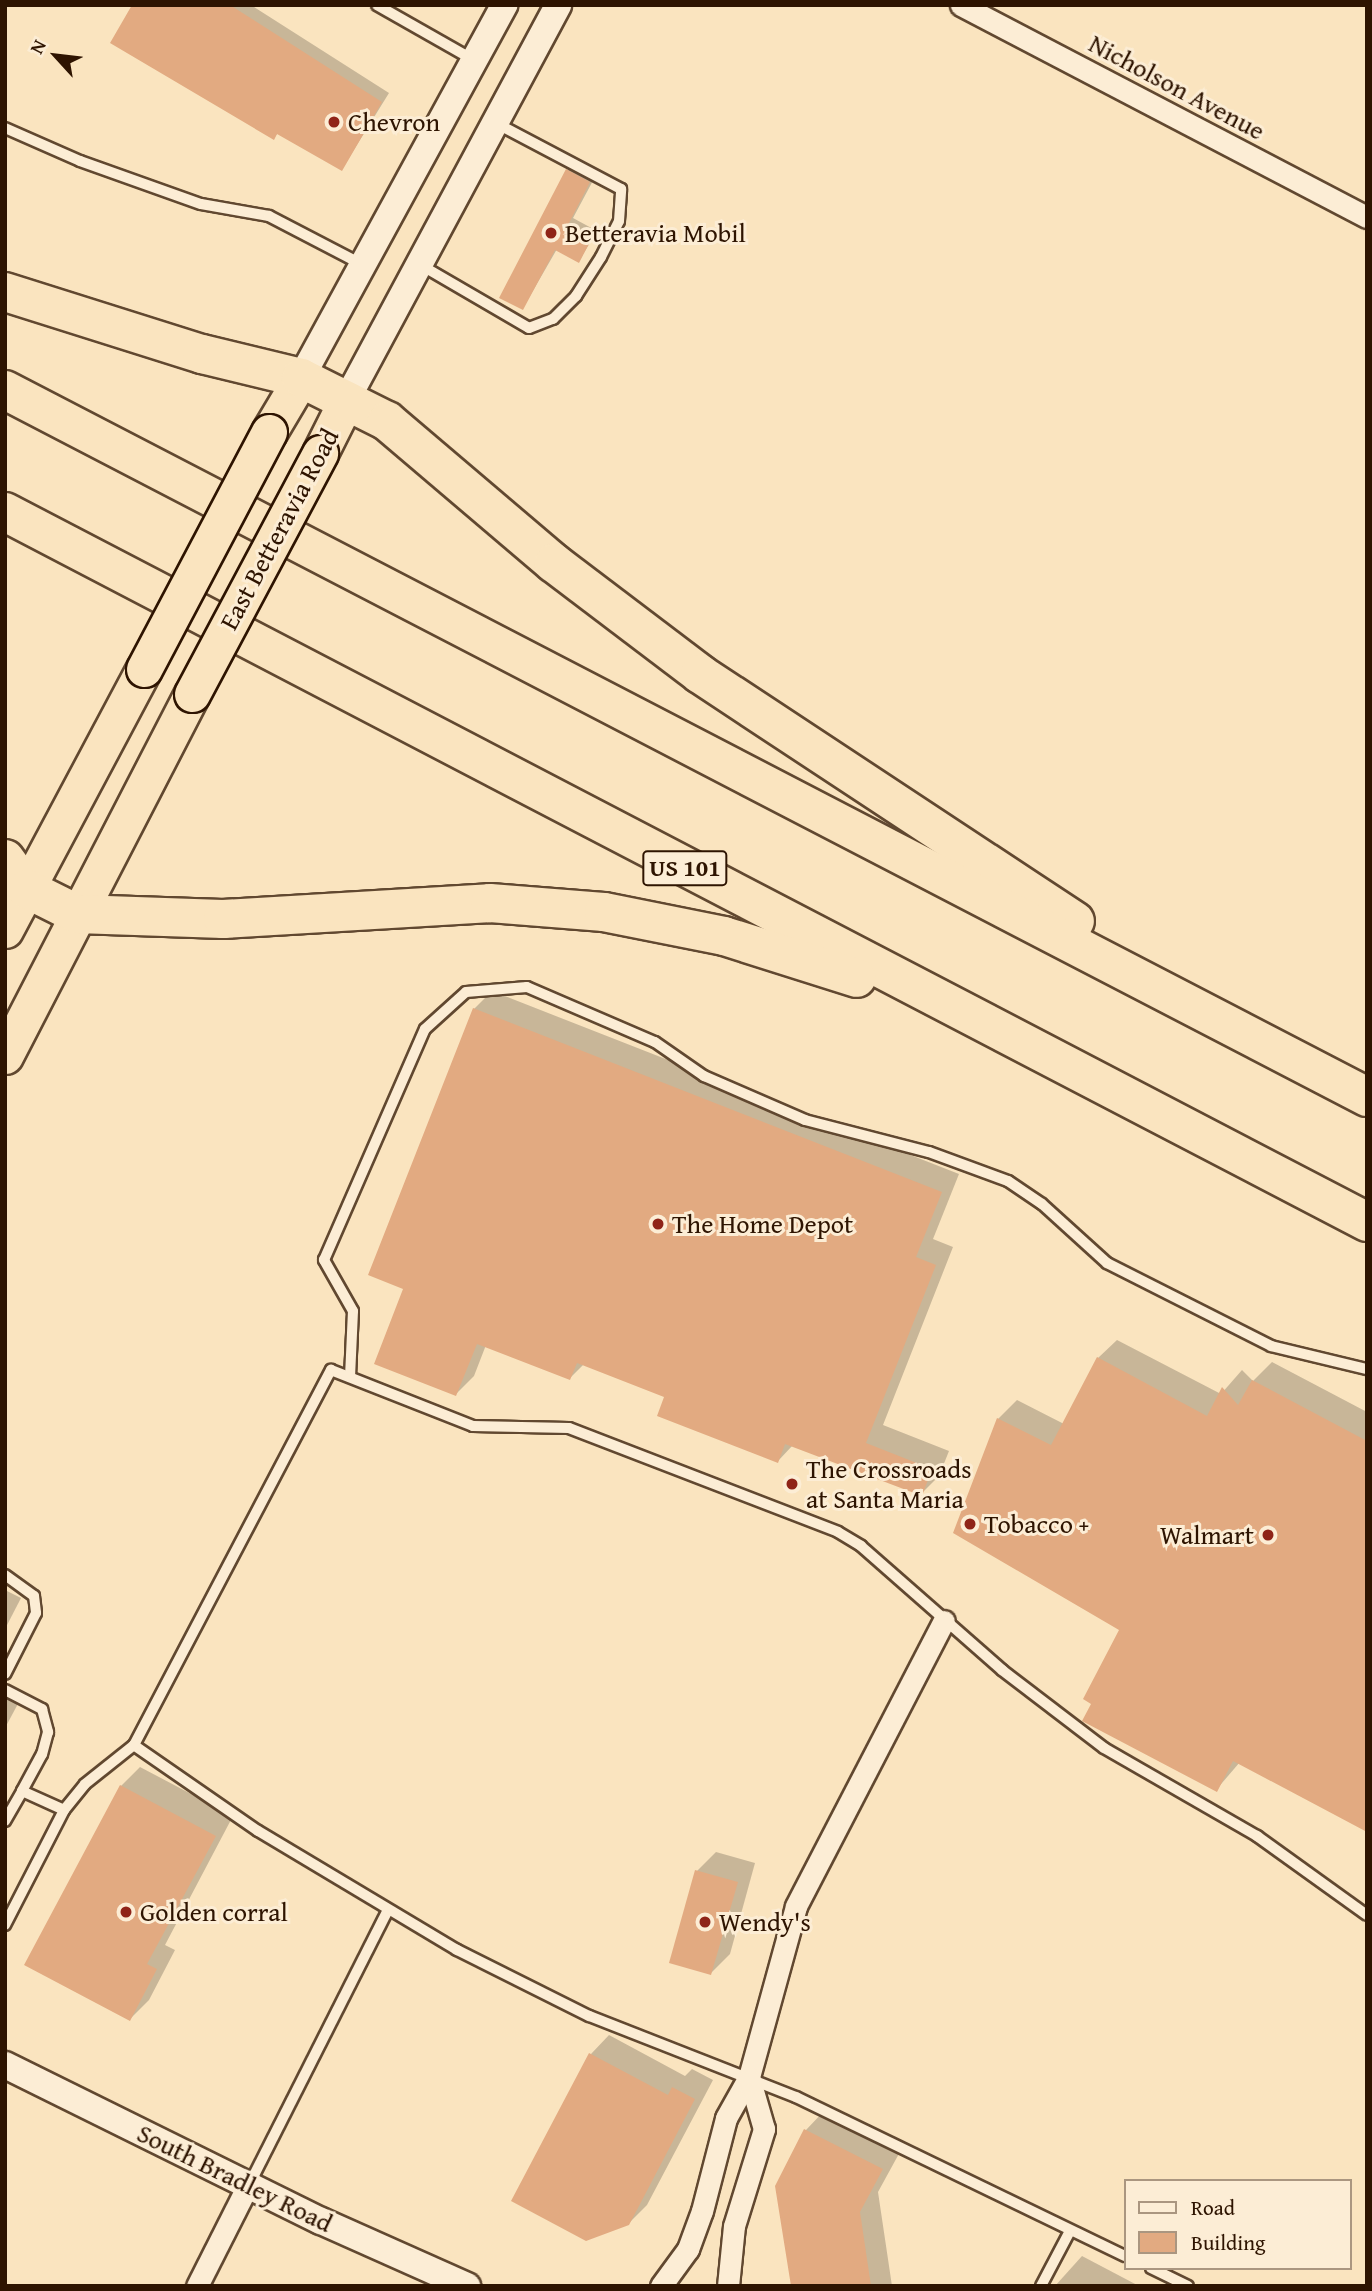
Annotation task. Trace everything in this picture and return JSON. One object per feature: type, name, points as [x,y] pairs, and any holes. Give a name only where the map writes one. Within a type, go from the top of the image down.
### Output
[{"type":"highway","points":[[5,292],[202,354],[301,378],[387,421],[554,563],[700,674],[1234,1027]]},
{"type":"highway","name":"East Betteravia Road","points":[[5,930],[16,874],[144,669],[269,432],[301,378]]},
{"type":"highway","points":[[5,390],[1367,1097]]},
{"type":"highway","name":"East Betteravia Road","points":[[5,1055],[347,399]]},
{"type":"highway","name":"US 101","points":[[5,512],[1367,1222]]},
{"type":"highway","points":[[16,874],[77,914],[223,919],[490,903],[604,912],[724,936],[874,983],[1081,1075]]},
{"type":"street","name":"East Betteravia Road","points":[[301,378],[504,5]]},
{"type":"street","name":"East Betteravia Road","points":[[347,399],[558,5]]},
{"type":"street","name":"Nicholson Avenue","points":[[961,5],[1367,218]]},
{"type":"street","points":[[662,2286],[688,2249],[726,2118],[749,2077],[796,1906],[944,1621]]},
{"type":"street","name":"South Bradley Road","points":[[5,2065],[248,2186],[467,2286]]},
{"type":"street","points":[[728,2286],[734,2226],[764,2129],[749,2077]]},
{"type":"street","points":[[197,2286],[248,2186]]},
{"type":"lane","points":[[377,5],[474,60]]},
{"type":"lane","points":[[419,264],[529,328],[553,319],[576,296],[601,257],[619,220],[621,189],[495,123]]},
{"type":"lane","points":[[5,128],[80,161],[201,204],[269,216],[363,265]]},
{"type":"lane","points":[[350,1377],[353,1311],[324,1260],[425,1029],[466,992],[527,987],[655,1042],[704,1076],[805,1120],[929,1152],[1008,1181],[1042,1204],[1107,1263],[1271,1346],[1367,1369]]},
{"type":"lane","points":[[5,1925],[64,1810],[85,1784],[134,1745],[331,1370],[473,1426],[569,1428],[838,1532],[861,1546],[944,1621],[1104,1748],[1257,1836],[1367,1915]]},
{"type":"lane","points":[[5,1575],[34,1596],[36,1613],[5,1674]]},
{"type":"lane","points":[[5,1690],[42,1709],[48,1732],[43,1754],[5,1821]]},
{"type":"lane","points":[[134,1745],[258,1831],[457,1950],[589,2016],[749,2077],[1124,2256]]},
{"type":"lane","points":[[22,1791],[64,1810]]},
{"type":"lane","points":[[248,2186],[388,1910]]},
{"type":"lane","points":[[1041,2286],[1070,2231]]},
{"type":"lane","points":[[1156,2270],[1188,2286]]},
{"type":"building","points":[[132,5],[230,5],[382,102],[342,171],[277,134],[274,140],[110,43]]},
{"type":"building","points":[[566,169],[590,182],[568,225],[592,238],[579,263],[555,250],[523,310],[499,298]]},
{"type":"building","name":"The Home Depot","points":[[473,1008],[942,1192],[916,1257],[936,1265],[866,1443],[932,1469],[922,1496],[785,1444],[778,1463],[657,1416],[664,1397],[577,1363],[570,1380],[477,1344],[456,1396],[374,1364],[403,1289],[368,1275]]},
{"type":"building","name":"Walmart","points":[[1097,1357],[1207,1416],[1222,1387],[1238,1405],[1252,1380],[1367,1441],[1367,1832],[1233,1761],[1217,1792],[1082,1721],[1091,1704],[1083,1699],[1119,1630],[953,1533],[997,1418],[1051,1445]]},
{"type":"building","points":[[120,1785],[216,1836],[147,1964],[157,1969],[130,2021],[24,1965]]},
{"type":"building","points":[[695,1870],[738,1882],[711,1975],[669,1963]]},
{"type":"building","points":[[589,2053],[668,2095],[672,2087],[695,2099],[629,2225],[586,2241],[511,2201]]},
{"type":"building","points":[[804,2129],[883,2169],[860,2212],[871,2286],[791,2286],[775,2186]]},
{"type":"place","name":"Chevron","points":[[334,122]]},
{"type":"place","name":"Betteravia Mobil","points":[[551,233]]},
{"type":"place","name":"The Home Depot","points":[[658,1224]]},
{"type":"place","name":"The Crossroads at Santa Maria","points":[[792,1484]]},
{"type":"place","name":"Tobacco +","points":[[970,1524]]},
{"type":"place","name":"Walmart","points":[[1268,1535]]},
{"type":"place","name":"Golden corral","points":[[126,1912]]},
{"type":"place","name":"Wendy's","points":[[705,1922]]}]
